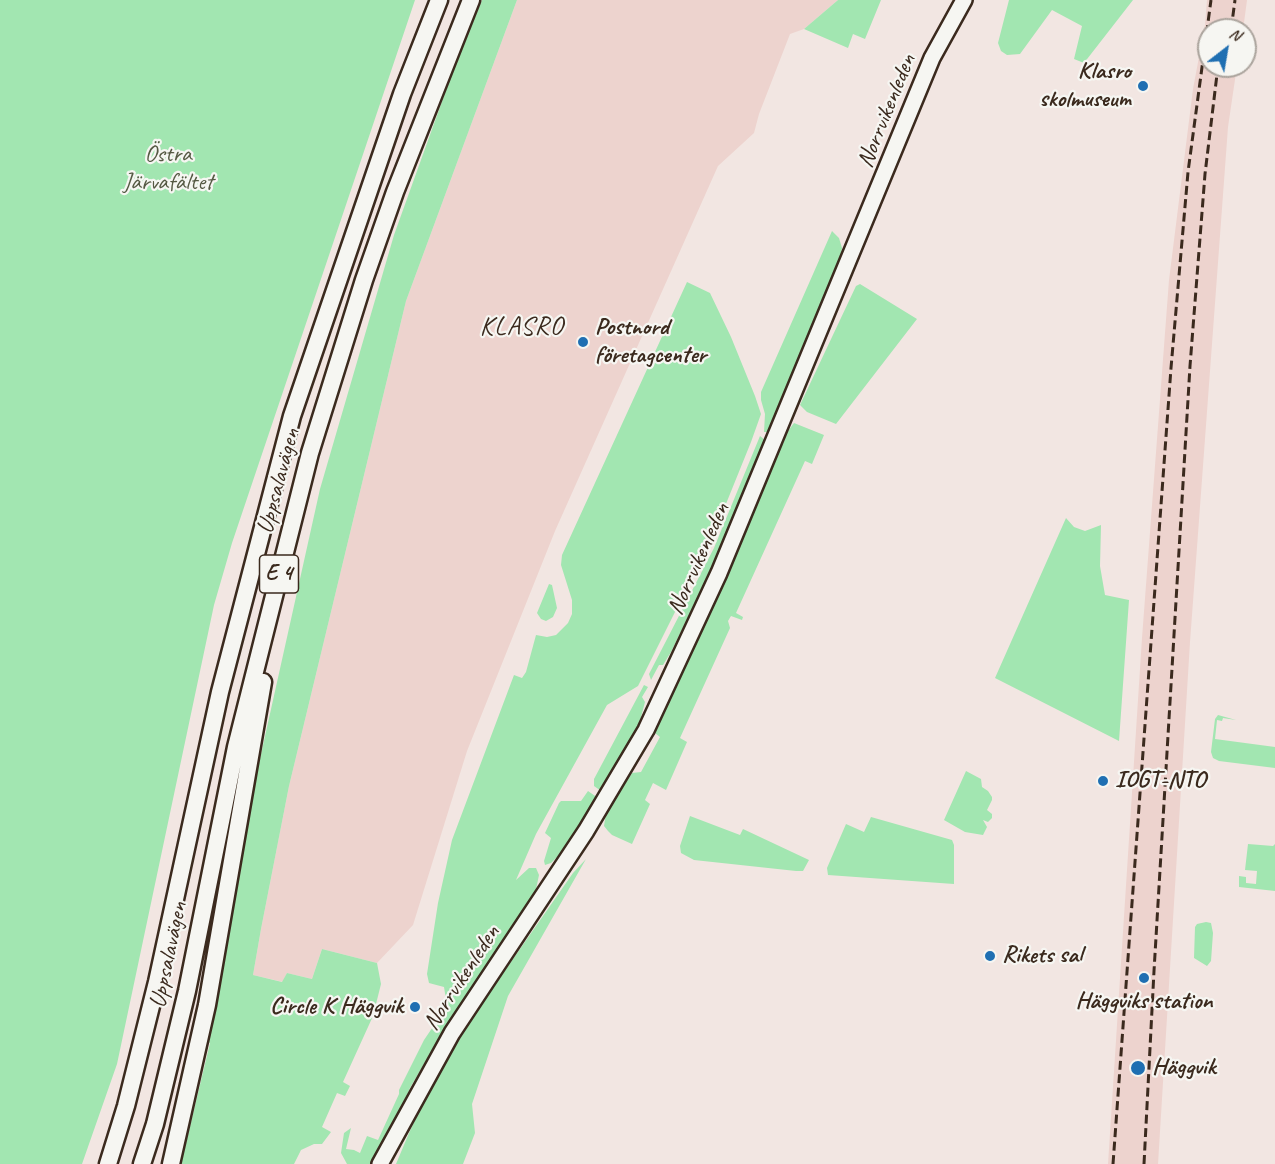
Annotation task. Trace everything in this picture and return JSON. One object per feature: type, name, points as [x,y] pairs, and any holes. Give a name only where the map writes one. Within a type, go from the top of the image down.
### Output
[{"type":"highway","name":"Uppsalavägen","points":[[108,1164],[126,1106],[157,982],[220,692],[292,416],[402,94],[439,0]]},
{"type":"highway","name":"Uppsalavägen","points":[[142,1164],[187,991],[237,747],[310,453],[364,280],[395,192],[471,0]]},
{"type":"highway","points":[[171,1164],[207,1005],[282,563]]},
{"type":"main road","name":"Norrvikenleden","points":[[380,1164],[452,1033],[586,831],[646,730],[719,573],[932,58],[964,0]]},
{"type":"main road","name":"Norrvikenleden","points":[[389,1164],[413,1103]]},
{"type":"shaded area","points":[[517,0],[838,0],[804,29],[790,34],[754,133],[718,166],[555,531],[467,751],[413,925],[377,963],[322,949],[312,979],[287,973],[283,982],[253,975],[289,786],[406,301]]},
{"type":"shaded area","points":[[1207,0],[1247,0],[1245,18],[1206,18]]},
{"type":"shaded area","points":[[1197,68],[1197,78],[1235,78],[1228,127],[1190,642],[1158,1164],[1108,1164],[1142,638],[1169,280]]},
{"type":"green space","name":"Östra Järvafältet","points":[[0,0],[415,0],[232,543],[214,605],[117,1064],[82,1164],[0,1164]]},
{"type":"green space","points":[[482,0],[517,0],[406,301],[289,786],[253,975],[282,982],[287,973],[312,979],[322,949],[377,963],[381,984],[373,1016],[343,1082],[350,1086],[345,1096],[337,1093],[322,1127],[331,1132],[322,1144],[314,1144],[301,1150],[294,1164],[181,1164],[210,1043],[206,1041],[222,973],[247,817],[320,489],[394,235],[454,68]]},
{"type":"green space","points":[[838,0],[881,0],[865,39],[853,34],[848,48],[804,29]]},
{"type":"green space","points":[[1009,0],[1133,0],[1084,63],[1074,59],[1082,26],[1052,10],[1020,54],[1007,55],[1001,51],[998,43]]},
{"type":"green space","points":[[832,231],[839,238],[842,248],[841,257],[768,432],[764,432],[765,414],[761,392]]},
{"type":"green space","points":[[687,282],[710,293],[755,396],[761,414],[751,442],[713,536],[638,686],[607,705],[536,834],[516,880],[529,868],[536,868],[539,875],[535,894],[443,1031],[410,1088],[373,1164],[347,1164],[341,1153],[344,1133],[351,1128],[346,1149],[360,1153],[367,1136],[378,1140],[399,1090],[424,1040],[447,1006],[444,987],[429,983],[427,974],[438,903],[452,840],[514,675],[522,678],[526,672],[536,635],[547,637],[556,635],[568,623],[572,614],[572,600],[561,565],[562,555]]},
{"type":"green space","points":[[860,284],[917,319],[836,424],[807,412],[800,405],[856,286]]},
{"type":"green space","points":[[794,423],[824,435],[812,464],[805,461],[736,613],[743,617],[742,620],[731,616],[728,621],[730,628],[680,738],[687,742],[666,790],[653,783],[645,800],[650,804],[632,844],[608,831],[604,826],[606,813],[632,773],[641,772],[660,737],[655,733],[730,567],[780,446]]},
{"type":"green space","points":[[760,436],[765,440],[717,557],[671,652],[663,665],[659,665],[651,680],[649,674],[714,548]]},
{"type":"green space","points":[[1066,518],[1074,527],[1085,531],[1101,525],[1100,566],[1105,595],[1129,600],[1119,741],[995,678]]},
{"type":"green space","points":[[549,584],[552,585],[557,608],[553,617],[546,621],[541,619],[537,613]]},
{"type":"green space","points":[[644,685],[648,687],[642,697],[645,702],[640,721],[631,742],[601,791],[594,786],[594,779]]},
{"type":"green space","points":[[1218,715],[1236,720],[1223,718],[1222,721],[1217,720],[1215,739],[1275,747],[1275,768],[1219,761],[1213,758],[1211,752],[1215,719]]},
{"type":"green space","points":[[966,771],[981,779],[982,787],[992,797],[987,810],[992,814],[992,818],[988,822],[983,820],[987,827],[983,835],[965,832],[944,820]]},
{"type":"green space","points":[[588,791],[598,798],[562,852],[551,863],[545,865],[544,861],[551,838],[545,833],[559,803],[561,801],[581,801]]},
{"type":"green space","points":[[690,816],[740,835],[743,829],[809,860],[803,871],[796,871],[694,860],[681,853],[680,846]]},
{"type":"green space","points":[[871,817],[952,840],[954,884],[828,875],[827,868],[846,824],[864,832]]},
{"type":"green space","points":[[1248,844],[1273,846],[1275,844],[1275,891],[1239,887],[1239,876],[1246,877],[1246,883],[1256,884],[1257,871],[1245,870]]},
{"type":"green space","points":[[586,859],[508,996],[472,1104],[475,1133],[463,1164],[396,1164],[442,1063],[573,873]]},
{"type":"green space","points":[[1211,923],[1213,933],[1211,961],[1207,966],[1194,958],[1195,927],[1197,924]]},
{"type":"railway","points":[[1113,1164],[1171,368],[1188,172],[1211,0]]},
{"type":"railway","points":[[1233,18],[1235,0]]},
{"type":"railway","points":[[1144,1164],[1190,366],[1205,174],[1217,78]]},
{"type":"place","name":"Klasro skolmuseum","points":[[1143,86]]},
{"type":"place","name":"Postnord företagcenter","points":[[583,342]]},
{"type":"place","name":"IOGT-NTO","points":[[1103,781]]},
{"type":"place","name":"Rikets sal","points":[[990,956]]},
{"type":"place","name":"Häggviks station","points":[[1144,978]]},
{"type":"place","name":"Circle K Häggvik","points":[[415,1007]]},
{"type":"place","name":"Häggvik","points":[[1138,1068]]},
{"type":"district","name":"KLASRO","points":[[522,327]]}]
